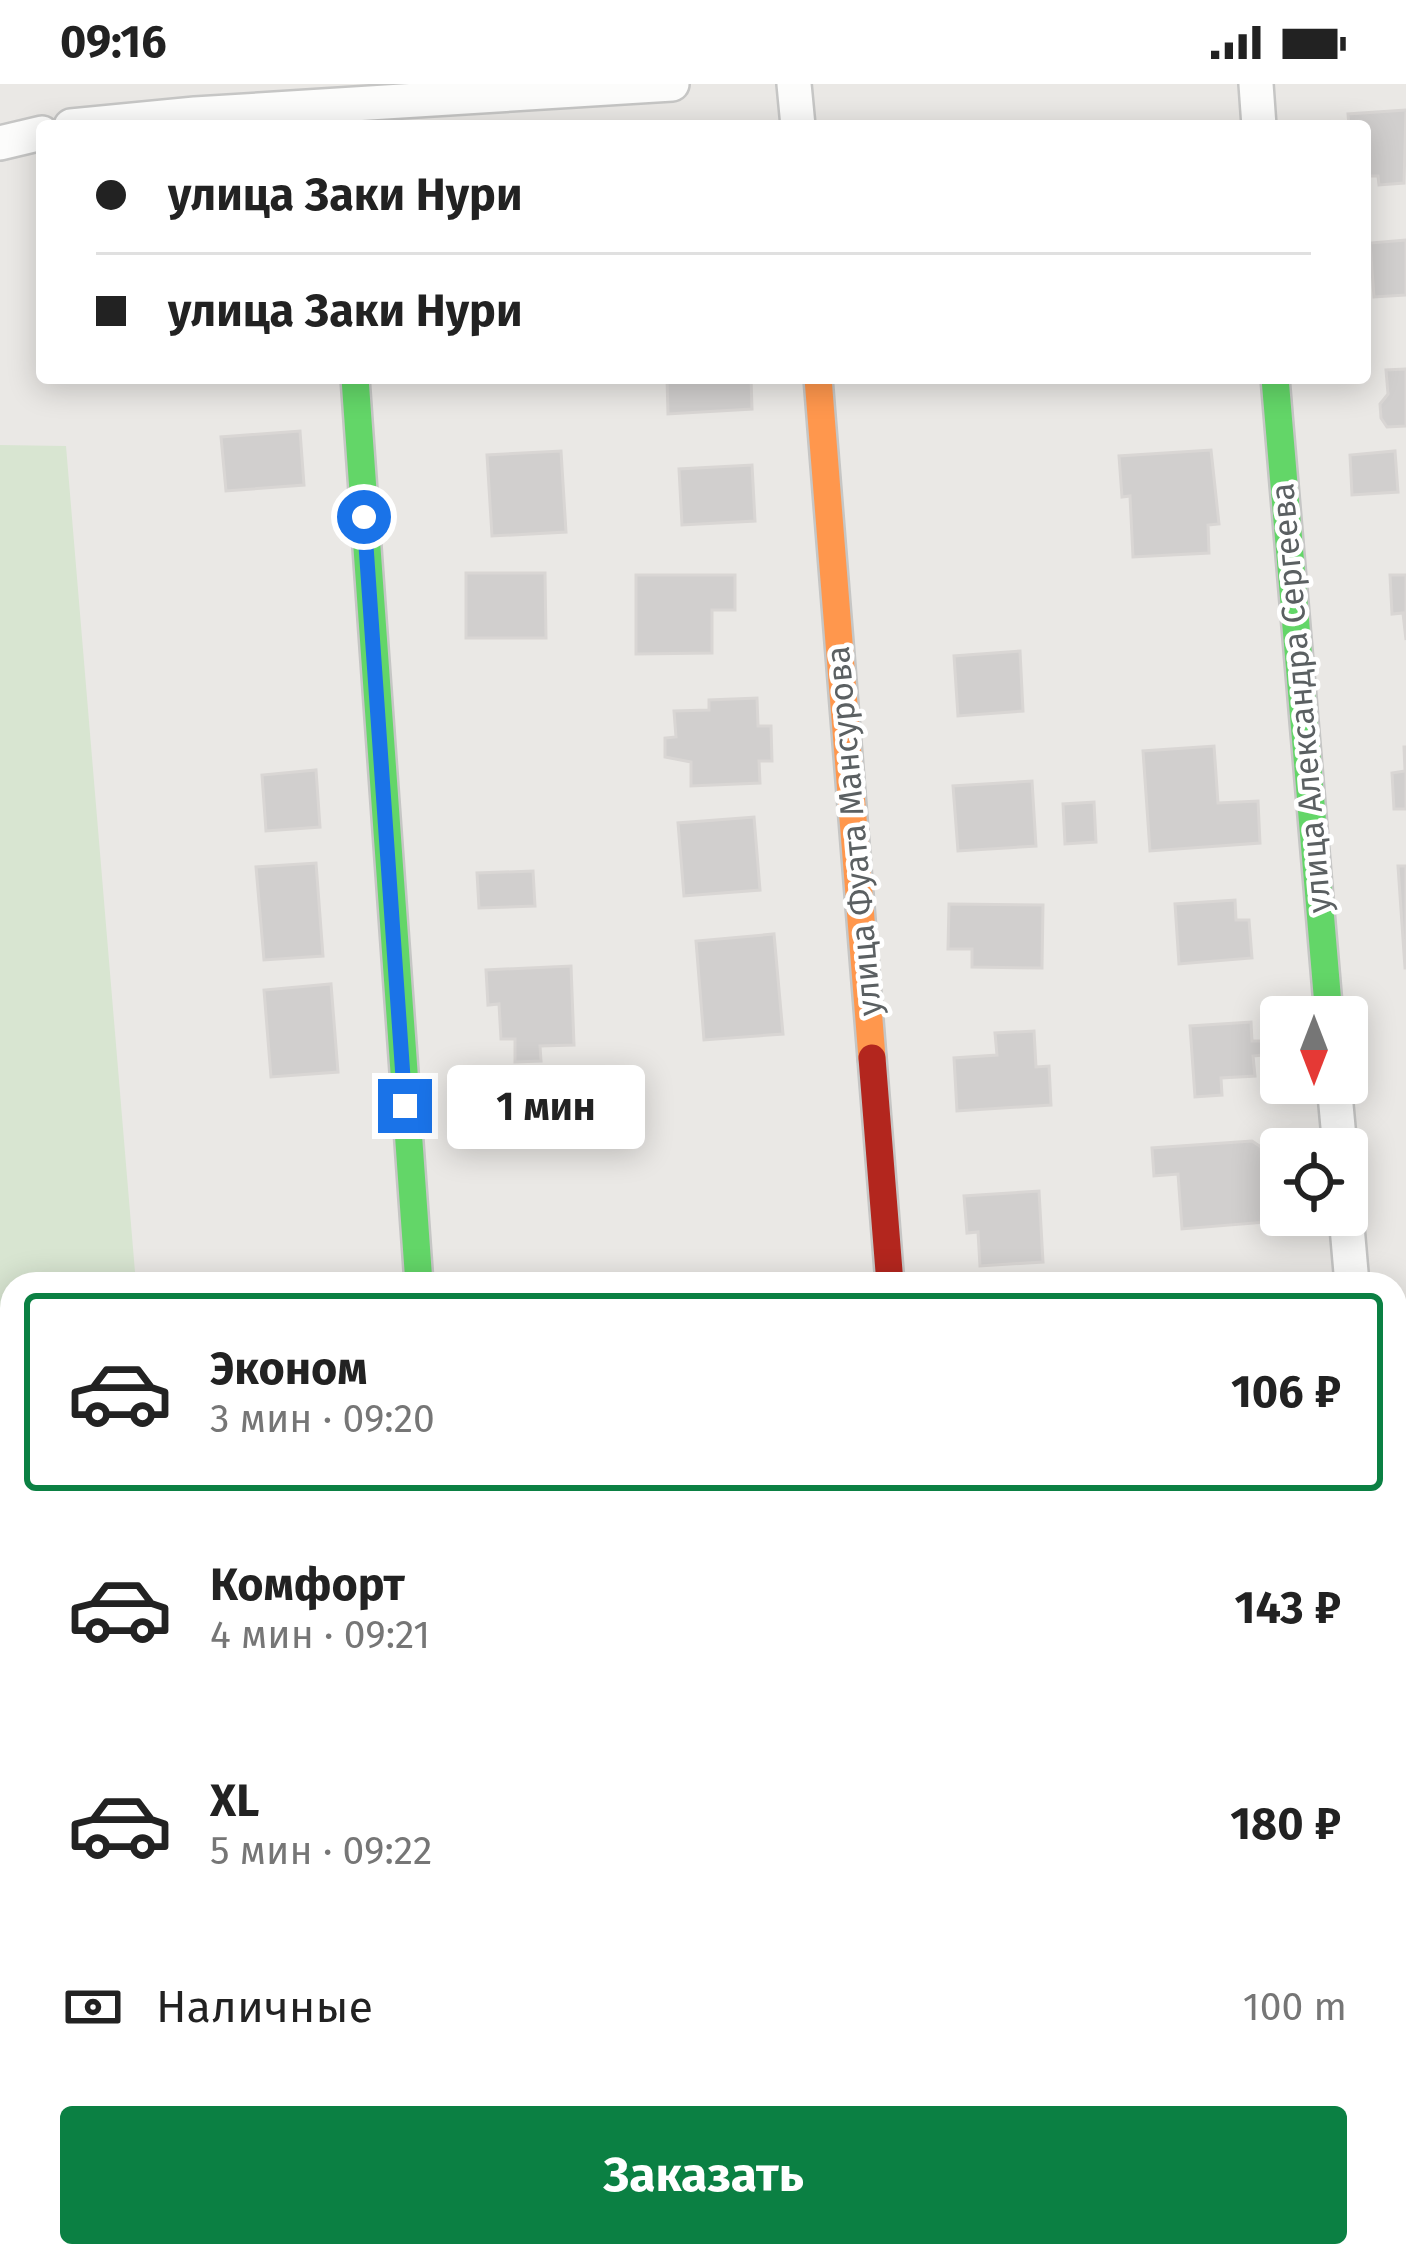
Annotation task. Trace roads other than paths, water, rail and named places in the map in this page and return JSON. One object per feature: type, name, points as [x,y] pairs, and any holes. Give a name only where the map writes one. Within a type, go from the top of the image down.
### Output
[{"type":"street","points":[[147,120],[671,84]]},
{"type":"street","points":[[794,84],[797,120]]},
{"type":"street","points":[[1256,84],[1259,120]]},
{"type":"street","points":[[0,143],[36,134]]},
{"type":"street","points":[[356,384],[417,1272]]},
{"type":"street","name":"улица Фуата Мансурова","points":[[818,384],[889,1272]]},
{"type":"street","name":"улица Александра Сергеева","points":[[1276,384],[1327,996]]},
{"type":"street","points":[[1348,1236],[1351,1272]]}]
